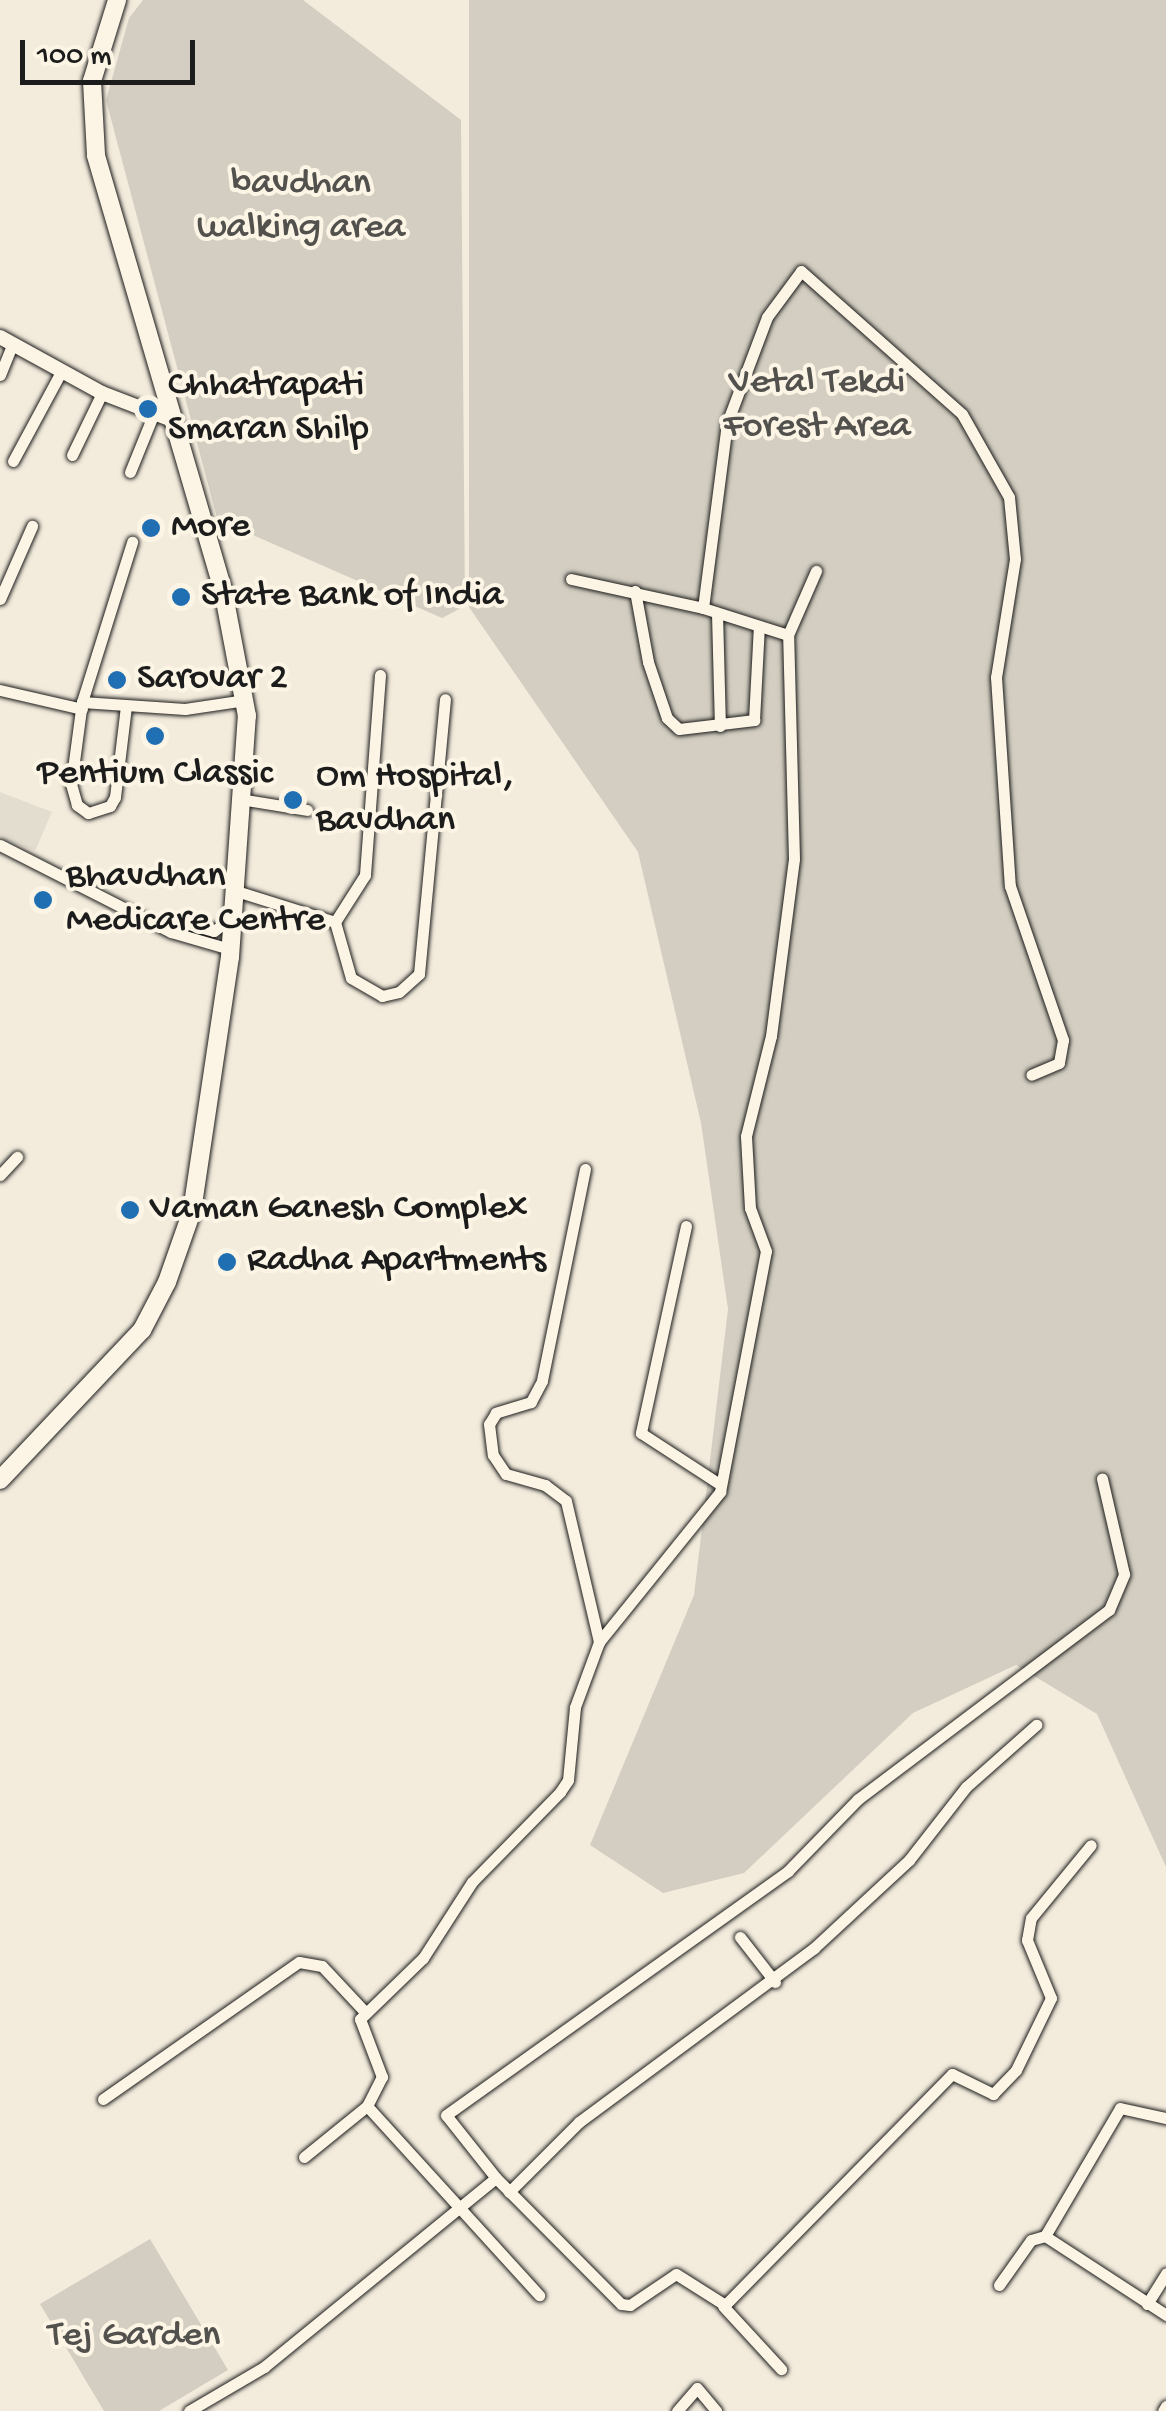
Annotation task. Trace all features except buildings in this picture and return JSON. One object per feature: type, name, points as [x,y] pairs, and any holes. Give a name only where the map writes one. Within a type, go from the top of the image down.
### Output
[{"type":"main road","points":[[0,1480],[142,1330],[167,1282],[192,1211],[230,950],[245,700],[223,590],[119,246],[89,109],[117,0]]},
{"type":"main road","points":[[0,1465],[32,1444]]},
{"type":"street","points":[[703,608],[727,424],[766,316],[801,271],[962,414],[1010,497],[1015,559],[996,677],[1010,886],[1063,1040],[1059,1063],[1030,1075]]},
{"type":"street","points":[[0,375],[7,340],[102,393],[172,420]]},
{"type":"street","points":[[13,461],[62,370]]},
{"type":"street","points":[[72,455],[102,393]]},
{"type":"street","points":[[130,472],[154,413]]},
{"type":"street","points":[[0,598],[32,526]]},
{"type":"street","points":[[126,706],[115,797],[98,813],[77,805],[71,784],[82,706],[132,542]]},
{"type":"street","points":[[304,2158],[367,2106],[382,2076],[360,2026],[366,2013],[423,1958],[472,1882],[560,1792],[570,1767],[575,1707],[599,1642],[708,1514],[721,1485],[766,1251],[750,1208],[746,1136],[771,1036],[794,859],[788,636],[816,571]]},
{"type":"street","points":[[570,580],[703,608],[788,636]]},
{"type":"street","points":[[635,591],[648,662],[669,722],[679,729],[748,725],[757,714],[758,626]]},
{"type":"street","points":[[717,612],[720,726]]},
{"type":"street","points":[[380,675],[365,875],[335,922],[342,961],[367,991],[399,992],[419,974],[444,699]]},
{"type":"street","points":[[0,690],[82,706],[185,708],[245,700]]},
{"type":"street","points":[[240,799],[307,810]]},
{"type":"street","points":[[0,845],[162,924],[230,950]]},
{"type":"street","points":[[234,890],[335,922]]},
{"type":"street","points":[[162,924],[174,920],[214,931],[232,917]]},
{"type":"street","points":[[0,1175],[17,1158]]},
{"type":"street","points":[[584,1170],[542,1381],[532,1402],[496,1413],[489,1424],[492,1454],[506,1474],[545,1485],[566,1501],[599,1642]]},
{"type":"street","points":[[686,1226],[641,1433],[721,1485]]},
{"type":"street","points":[[781,2369],[723,2306],[676,2274],[630,2306],[621,2304],[496,2178],[446,2115],[752,1899],[858,1799],[1108,1610],[1124,1574],[1102,1479]]},
{"type":"street","points":[[509,2192],[579,2122],[776,1982],[909,1860],[966,1787],[1036,1724]]},
{"type":"street","points":[[723,2306],[952,2074],[993,2094],[1016,2070],[1050,1998],[1027,1940],[1031,1918],[1091,1845]]},
{"type":"street","points":[[740,1937],[776,1982]]},
{"type":"street","points":[[103,2099],[300,1962],[322,1966],[366,2013]]},
{"type":"street","points":[[367,2106],[463,2205],[539,2294]]},
{"type":"street","points":[[1000,2285],[1032,2240],[1045,2236],[1120,2108],[1166,2118]]},
{"type":"street","points":[[189,2411],[264,2367],[496,2178]]},
{"type":"street","points":[[1045,2236],[1166,2315]]},
{"type":"street","points":[[1148,2304],[1166,2272]]},
{"type":"street","points":[[677,2411],[697,2388],[716,2411]]},
{"type":"shaded area","points":[[0,792],[52,812],[35,851],[0,838]]},
{"type":"green space","name":"bavdhan walking area","points":[[143,0],[303,0],[461,120],[465,606],[442,618],[244,531],[221,533],[106,100],[129,18]]},
{"type":"green space","name":"Vetal Tekdi Forest Area","points":[[469,0],[1166,0],[1166,1867],[1097,1714],[1016,1665],[913,1713],[744,1873],[663,1893],[590,1845],[694,1595],[728,1309],[701,1123],[638,852],[469,607]]},
{"type":"green space","name":"Tej Garden","points":[[150,2239],[228,2370],[159,2411],[104,2411],[40,2304]]},
{"type":"place","name":"Chhatrapati Smaran Shilp","points":[[148,409]]},
{"type":"place","name":"More","points":[[151,528]]},
{"type":"place","name":"State Bank of India","points":[[181,597]]},
{"type":"place","name":"Sarovar 2","points":[[117,680]]},
{"type":"place","name":"Pentium Classic","points":[[155,736]]},
{"type":"place","name":"Om Hospital, Bavdhan","points":[[293,800]]},
{"type":"place","name":"Bhavdhan Medicare Centre","points":[[43,900]]},
{"type":"place","name":"Vaman Ganesh Complex","points":[[130,1210]]},
{"type":"place","name":"Radha Apartments","points":[[227,1262]]}]
